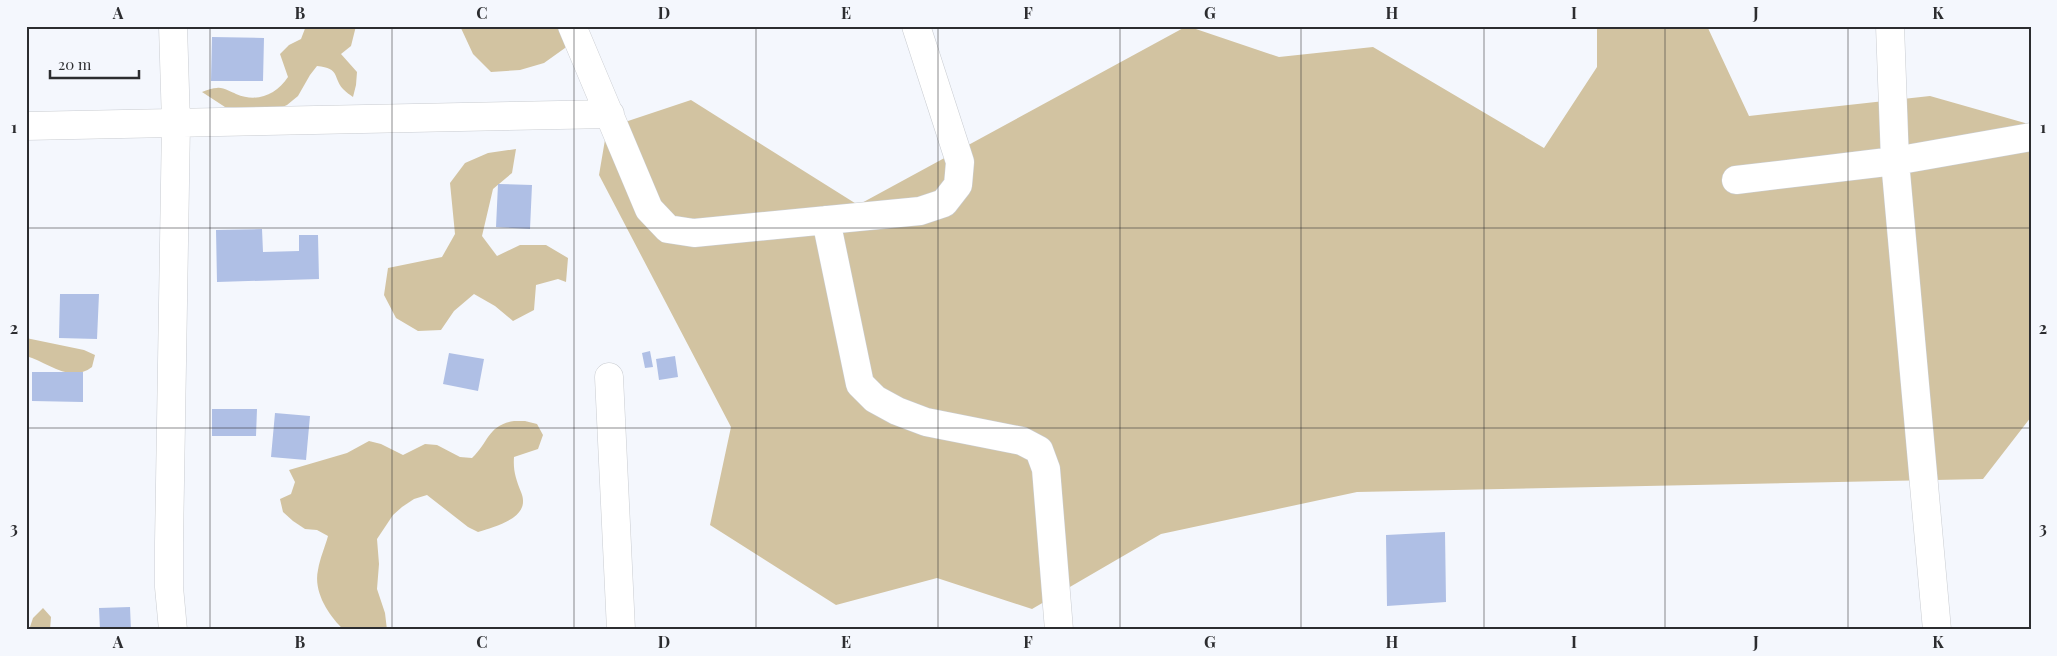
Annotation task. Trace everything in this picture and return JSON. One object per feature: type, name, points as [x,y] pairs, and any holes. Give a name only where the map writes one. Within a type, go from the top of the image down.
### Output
[{"type":"street","points":[[172,630],[169,587],[169,543],[176,123],[173,26]]},
{"type":"street","points":[[572,26],[649,209],[668,229],[694,233],[920,211],[944,203],[958,185],[960,162],[916,26]]},
{"type":"street","points":[[1890,26],[1895,161],[1937,630]]},
{"type":"street","points":[[26,126],[610,114]]},
{"type":"street","points":[[1736,180],[1895,161],[2031,137]]},
{"type":"street","points":[[826,220],[860,384],[875,399],[897,411],[926,422],[1022,441],[1039,450],[1046,469],[1059,630]]},
{"type":"street","points":[[609,377],[621,630]]},
{"type":"shaded area","points":[[306,26],[356,26],[351,46],[341,54],[357,72],[353,97],[343,89],[333,71],[317,66],[298,96],[287,105],[276,110],[225,107],[202,92],[219,88],[251,98],[272,93],[288,77],[280,54],[289,45],[301,39]]},
{"type":"shaded area","points":[[460,26],[576,26],[565,48],[544,63],[520,70],[491,72],[473,54]]},
{"type":"shaded area","points":[[1187,26],[1279,57],[1373,47],[1544,148],[1597,67],[1597,26],[1707,26],[1749,116],[1930,96],[2025,123],[2031,134],[2031,417],[1983,479],[1357,492],[1161,534],[1032,609],[937,578],[836,605],[710,525],[731,427],[599,175],[607,128],[691,100],[858,205]]},
{"type":"shaded area","points":[[516,149],[512,173],[493,189],[482,236],[497,256],[520,245],[546,245],[568,258],[566,282],[558,279],[536,285],[534,310],[513,321],[495,306],[474,294],[454,311],[441,330],[418,331],[396,318],[384,295],[388,268],[442,257],[455,234],[450,183],[465,163],[488,153]]},
{"type":"shaded area","points":[[26,338],[84,350],[95,355],[92,367],[84,372],[67,373],[26,356]]},
{"type":"shaded area","points":[[514,421],[537,424],[543,435],[538,449],[514,457],[515,475],[523,501],[517,514],[502,524],[478,532],[468,527],[427,495],[414,499],[402,507],[393,515],[377,539],[379,564],[377,589],[385,613],[387,630],[344,630],[328,611],[318,587],[319,566],[328,536],[317,530],[305,529],[283,512],[280,499],[291,494],[295,482],[289,470],[347,453],[369,441],[381,444],[403,455],[425,444],[437,445],[460,457],[472,458],[494,430],[505,423]]},
{"type":"shaded area","points":[[43,608],[51,617],[50,630],[29,630],[33,618]]},
{"type":"building","points":[[212,37],[264,38],[263,81],[211,81]]},
{"type":"building","points":[[498,184],[532,185],[530,229],[496,227]]},
{"type":"building","points":[[262,229],[263,252],[299,251],[299,235],[318,235],[319,279],[217,282],[216,230]]},
{"type":"building","points":[[60,294],[99,294],[97,339],[59,338]]},
{"type":"building","points":[[650,351],[653,367],[645,368],[642,353]]},
{"type":"building","points":[[449,353],[484,359],[478,391],[443,384]]},
{"type":"building","points":[[675,356],[678,377],[659,380],[656,359]]},
{"type":"building","points":[[32,372],[83,372],[83,402],[32,401]]},
{"type":"building","points":[[212,409],[257,409],[256,436],[212,436]]},
{"type":"building","points":[[275,413],[310,416],[306,460],[271,457]]},
{"type":"building","points":[[1445,532],[1446,602],[1387,606],[1386,535]]},
{"type":"building","points":[[130,607],[131,630],[100,630],[99,608]]}]
